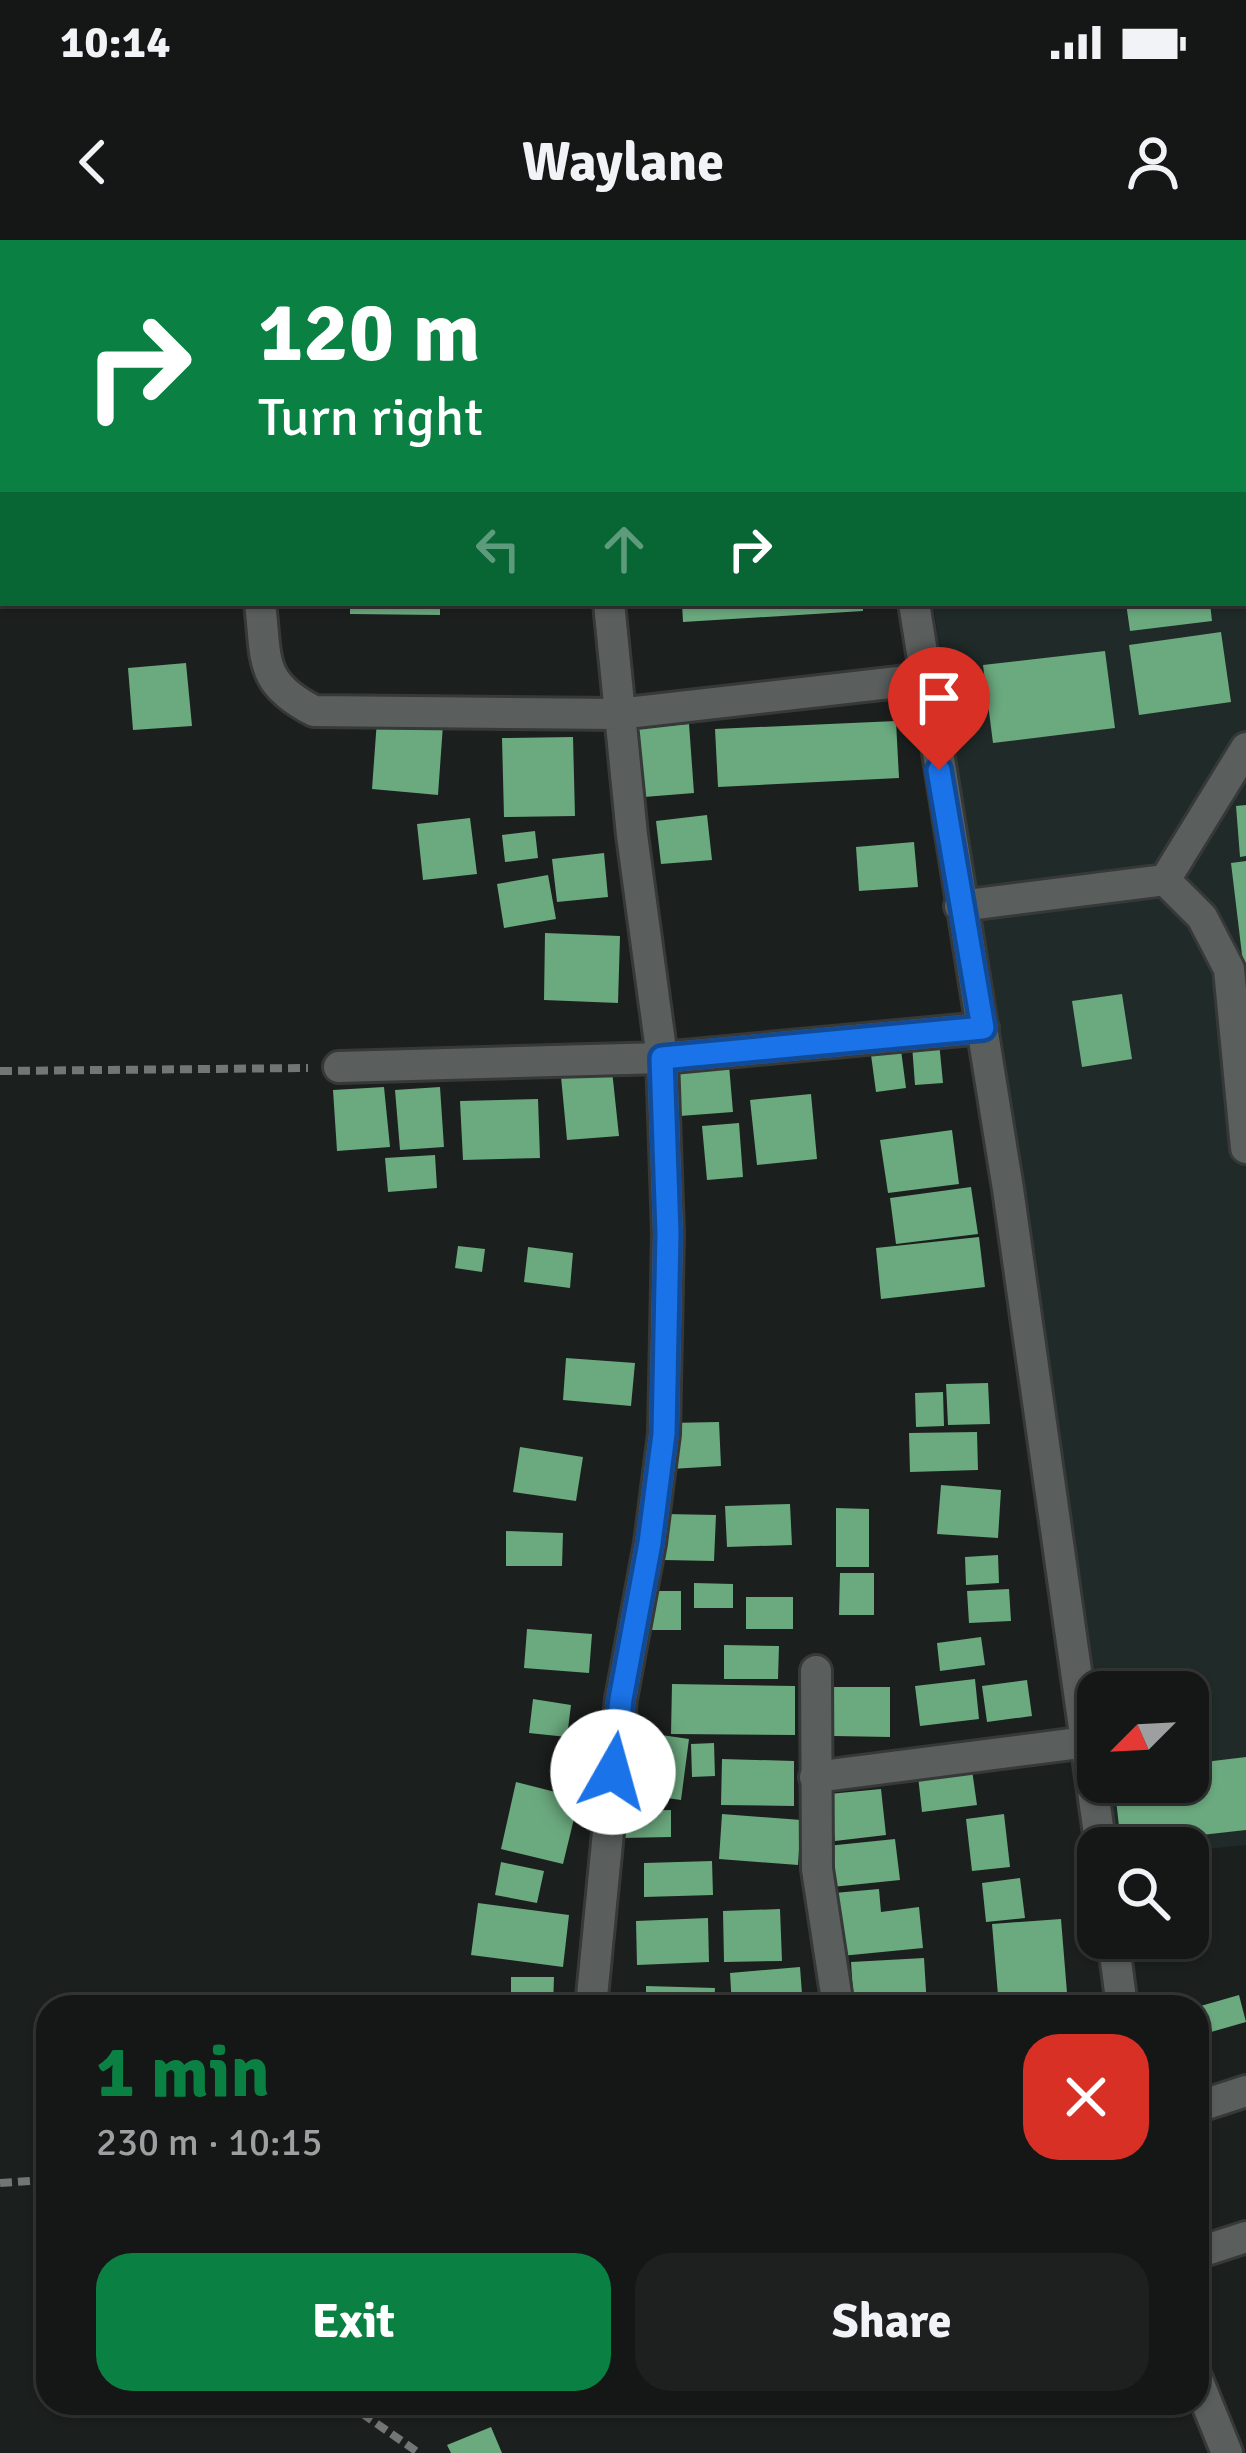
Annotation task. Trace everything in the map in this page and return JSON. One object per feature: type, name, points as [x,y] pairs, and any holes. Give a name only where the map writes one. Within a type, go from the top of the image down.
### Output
[{"type":"street","points":[[260,606],[268,674],[287,697],[314,711],[618,715],[925,679]]},
{"type":"street","points":[[592,1995],[621,1699],[650,1543],[664,1434],[668,1233],[662,1058],[618,715],[609,606]]},
{"type":"street","points":[[914,606],[983,1028],[1077,1673]]},
{"type":"street","points":[[1165,880],[1246,748]]},
{"type":"street","points":[[960,906],[1165,880]]},
{"type":"street","points":[[1165,880],[1202,917],[1229,969],[1246,1148]]},
{"type":"street","points":[[339,1067],[662,1058],[983,1028]]},
{"type":"street","points":[[816,1671],[817,1869],[836,1995]]},
{"type":"street","points":[[815,1777],[1077,1743]]},
{"type":"street","points":[[1116,1959],[1120,1995]]},
{"type":"street","points":[[1209,2103],[1246,2091]]},
{"type":"street","points":[[1209,2249],[1246,2237]]},
{"type":"street","points":[[1209,2409],[1227,2453]]},
{"type":"path","points":[[0,1071],[339,1067]]},
{"type":"path","points":[[0,2183],[36,2185]]},
{"type":"path","points":[[364,2415],[419,2453]]},
{"type":"shaded area","points":[[933,606],[1246,606],[1246,1845],[1209,1849],[1209,1827],[1110,1827],[1107,1803],[1209,1803],[1209,1671],[1088,1671]]},
{"type":"building","points":[[350,606],[440,606],[440,615],[350,614]]},
{"type":"building","points":[[682,606],[863,606],[863,611],[683,622]]},
{"type":"building","points":[[1126,606],[1210,606],[1212,621],[1130,631]]},
{"type":"building","points":[[1221,632],[1231,702],[1139,715],[1129,645]]},
{"type":"building","points":[[1105,651],[1115,728],[993,743],[983,665]]},
{"type":"building","points":[[186,663],[192,726],[133,730],[128,668]]},
{"type":"building","points":[[377,720],[443,725],[438,795],[372,789]]},
{"type":"building","points":[[896,721],[899,778],[718,787],[715,729]]},
{"type":"building","points":[[689,724],[694,793],[644,797],[638,728]]},
{"type":"building","points":[[573,737],[575,816],[504,817],[502,738]]},
{"type":"building","points":[[1246,805],[1246,856],[1240,857],[1236,806]]},
{"type":"building","points":[[707,815],[712,860],[661,864],[656,821]]},
{"type":"building","points":[[470,818],[477,874],[423,880],[417,824]]},
{"type":"building","points":[[535,831],[538,858],[505,862],[502,835]]},
{"type":"building","points":[[914,842],[918,887],[859,891],[856,847]]},
{"type":"building","points":[[604,853],[608,897],[557,902],[552,859]]},
{"type":"building","points":[[1246,861],[1246,963],[1243,963],[1231,863]]},
{"type":"building","points":[[548,875],[556,919],[504,928],[497,884]]},
{"type":"building","points":[[545,933],[620,936],[618,1003],[544,1000]]},
{"type":"building","points":[[1122,994],[1132,1059],[1082,1067],[1072,1001]]},
{"type":"building","points":[[939,1042],[943,1083],[915,1085],[912,1045]]},
{"type":"building","points":[[901,1050],[906,1088],[876,1092],[871,1055]]},
{"type":"building","points":[[611,1061],[619,1136],[567,1140],[560,1066]]},
{"type":"building","points":[[729,1065],[733,1112],[680,1116],[676,1070]]},
{"type":"building","points":[[384,1087],[390,1147],[337,1151],[333,1090]]},
{"type":"building","points":[[440,1087],[444,1147],[400,1150],[395,1090]]},
{"type":"building","points":[[811,1094],[817,1159],[757,1165],[750,1100]]},
{"type":"building","points":[[538,1099],[540,1158],[463,1160],[460,1101]]},
{"type":"building","points":[[739,1123],[743,1177],[707,1180],[702,1126]]},
{"type":"building","points":[[952,1130],[959,1184],[888,1193],[880,1140]]},
{"type":"building","points":[[435,1155],[437,1188],[388,1192],[385,1158]]},
{"type":"building","points":[[971,1187],[978,1234],[896,1244],[890,1198]]},
{"type":"building","points":[[979,1237],[985,1287],[881,1299],[876,1248]]},
{"type":"building","points":[[458,1246],[485,1249],[482,1272],[455,1268]]},
{"type":"building","points":[[528,1247],[573,1253],[570,1288],[524,1282]]},
{"type":"building","points":[[566,1358],[635,1363],[631,1406],[563,1400]]},
{"type":"building","points":[[988,1383],[990,1424],[948,1425],[946,1384]]},
{"type":"building","points":[[943,1392],[944,1426],[916,1427],[915,1393]]},
{"type":"building","points":[[719,1422],[721,1466],[671,1469],[668,1423]]},
{"type":"building","points":[[977,1432],[978,1470],[910,1472],[909,1433]]},
{"type":"building","points":[[520,1447],[583,1457],[576,1501],[513,1492]]},
{"type":"building","points":[[941,1485],[1001,1490],[998,1538],[937,1534]]},
{"type":"building","points":[[790,1504],[792,1545],[727,1547],[725,1506]]},
{"type":"building","points":[[836,1508],[869,1509],[869,1567],[836,1567]]},
{"type":"building","points":[[666,1514],[716,1515],[714,1561],[664,1560]]},
{"type":"building","points":[[506,1531],[563,1533],[562,1566],[506,1566]]},
{"type":"building","points":[[998,1555],[999,1583],[966,1585],[965,1557]]},
{"type":"building","points":[[840,1573],[874,1573],[874,1615],[839,1615]]},
{"type":"building","points":[[694,1583],[733,1584],[733,1608],[694,1608]]},
{"type":"building","points":[[1009,1589],[1011,1621],[969,1623],[967,1591]]},
{"type":"building","points":[[652,1591],[681,1591],[681,1630],[651,1630]]},
{"type":"building","points":[[746,1597],[793,1597],[793,1629],[746,1629]]},
{"type":"building","points":[[527,1629],[592,1634],[589,1673],[524,1668]]},
{"type":"building","points":[[981,1637],[985,1665],[940,1671],[937,1643]]},
{"type":"building","points":[[724,1645],[779,1646],[778,1679],[724,1679]]},
{"type":"building","points":[[975,1679],[979,1719],[920,1726],[915,1686]]},
{"type":"building","points":[[1027,1680],[1032,1716],[987,1722],[982,1686]]},
{"type":"building","points":[[672,1684],[795,1686],[795,1735],[671,1734]]},
{"type":"building","points":[[834,1687],[890,1687],[890,1737],[834,1736]]},
{"type":"building","points":[[533,1699],[571,1705],[567,1737],[529,1733]]},
{"type":"building","points":[[620,1729],[689,1739],[681,1800],[612,1790]]},
{"type":"building","points":[[714,1743],[715,1776],[692,1777],[691,1744]]},
{"type":"building","points":[[1246,1757],[1246,1830],[1209,1834],[1209,1827],[1119,1827],[1116,1803],[1209,1803],[1209,1761]]},
{"type":"building","points":[[722,1759],[794,1761],[794,1806],[721,1805]]},
{"type":"building","points":[[972,1770],[977,1805],[922,1812],[918,1776]]},
{"type":"building","points":[[516,1782],[579,1798],[563,1864],[501,1849]]},
{"type":"building","points":[[881,1789],[886,1835],[835,1841],[829,1794]]},
{"type":"building","points":[[671,1810],[671,1837],[620,1838],[619,1811]]},
{"type":"building","points":[[722,1814],[801,1820],[798,1865],[719,1859]]},
{"type":"building","points":[[1004,1814],[1010,1867],[972,1871],[966,1819]]},
{"type":"building","points":[[895,1839],[900,1880],[832,1887],[827,1846]]},
{"type":"building","points":[[712,1861],[713,1895],[644,1897],[644,1863]]},
{"type":"building","points":[[501,1862],[544,1871],[537,1903],[495,1895]]},
{"type":"building","points":[[1020,1878],[1025,1918],[986,1922],[982,1883]]},
{"type":"building","points":[[879,1889],[881,1912],[919,1907],[923,1948],[841,1956],[834,1893]]},
{"type":"building","points":[[478,1903],[569,1915],[563,1967],[471,1955]]},
{"type":"building","points":[[780,1909],[782,1961],[724,1962],[723,1911]]},
{"type":"building","points":[[708,1918],[709,1962],[637,1965],[636,1921]]},
{"type":"building","points":[[1061,1919],[1067,1995],[998,1995],[992,1924]]},
{"type":"building","points":[[924,1958],[926,1995],[853,1995],[851,1962]]},
{"type":"building","points":[[800,1967],[802,1995],[731,1995],[730,1973]]},
{"type":"building","points":[[511,1977],[554,1977],[553,1995],[511,1995]]},
{"type":"building","points":[[646,1986],[715,1988],[715,1995],[646,1995]]},
{"type":"building","points":[[1239,1995],[1246,2022],[1209,2033],[1209,2004]]},
{"type":"building","points":[[491,2427],[502,2453],[451,2453],[447,2445]]},
{"type":"route","points":[[613,1772],[664,1434],[668,1233],[662,1058],[983,1028],[939,770]]}]
